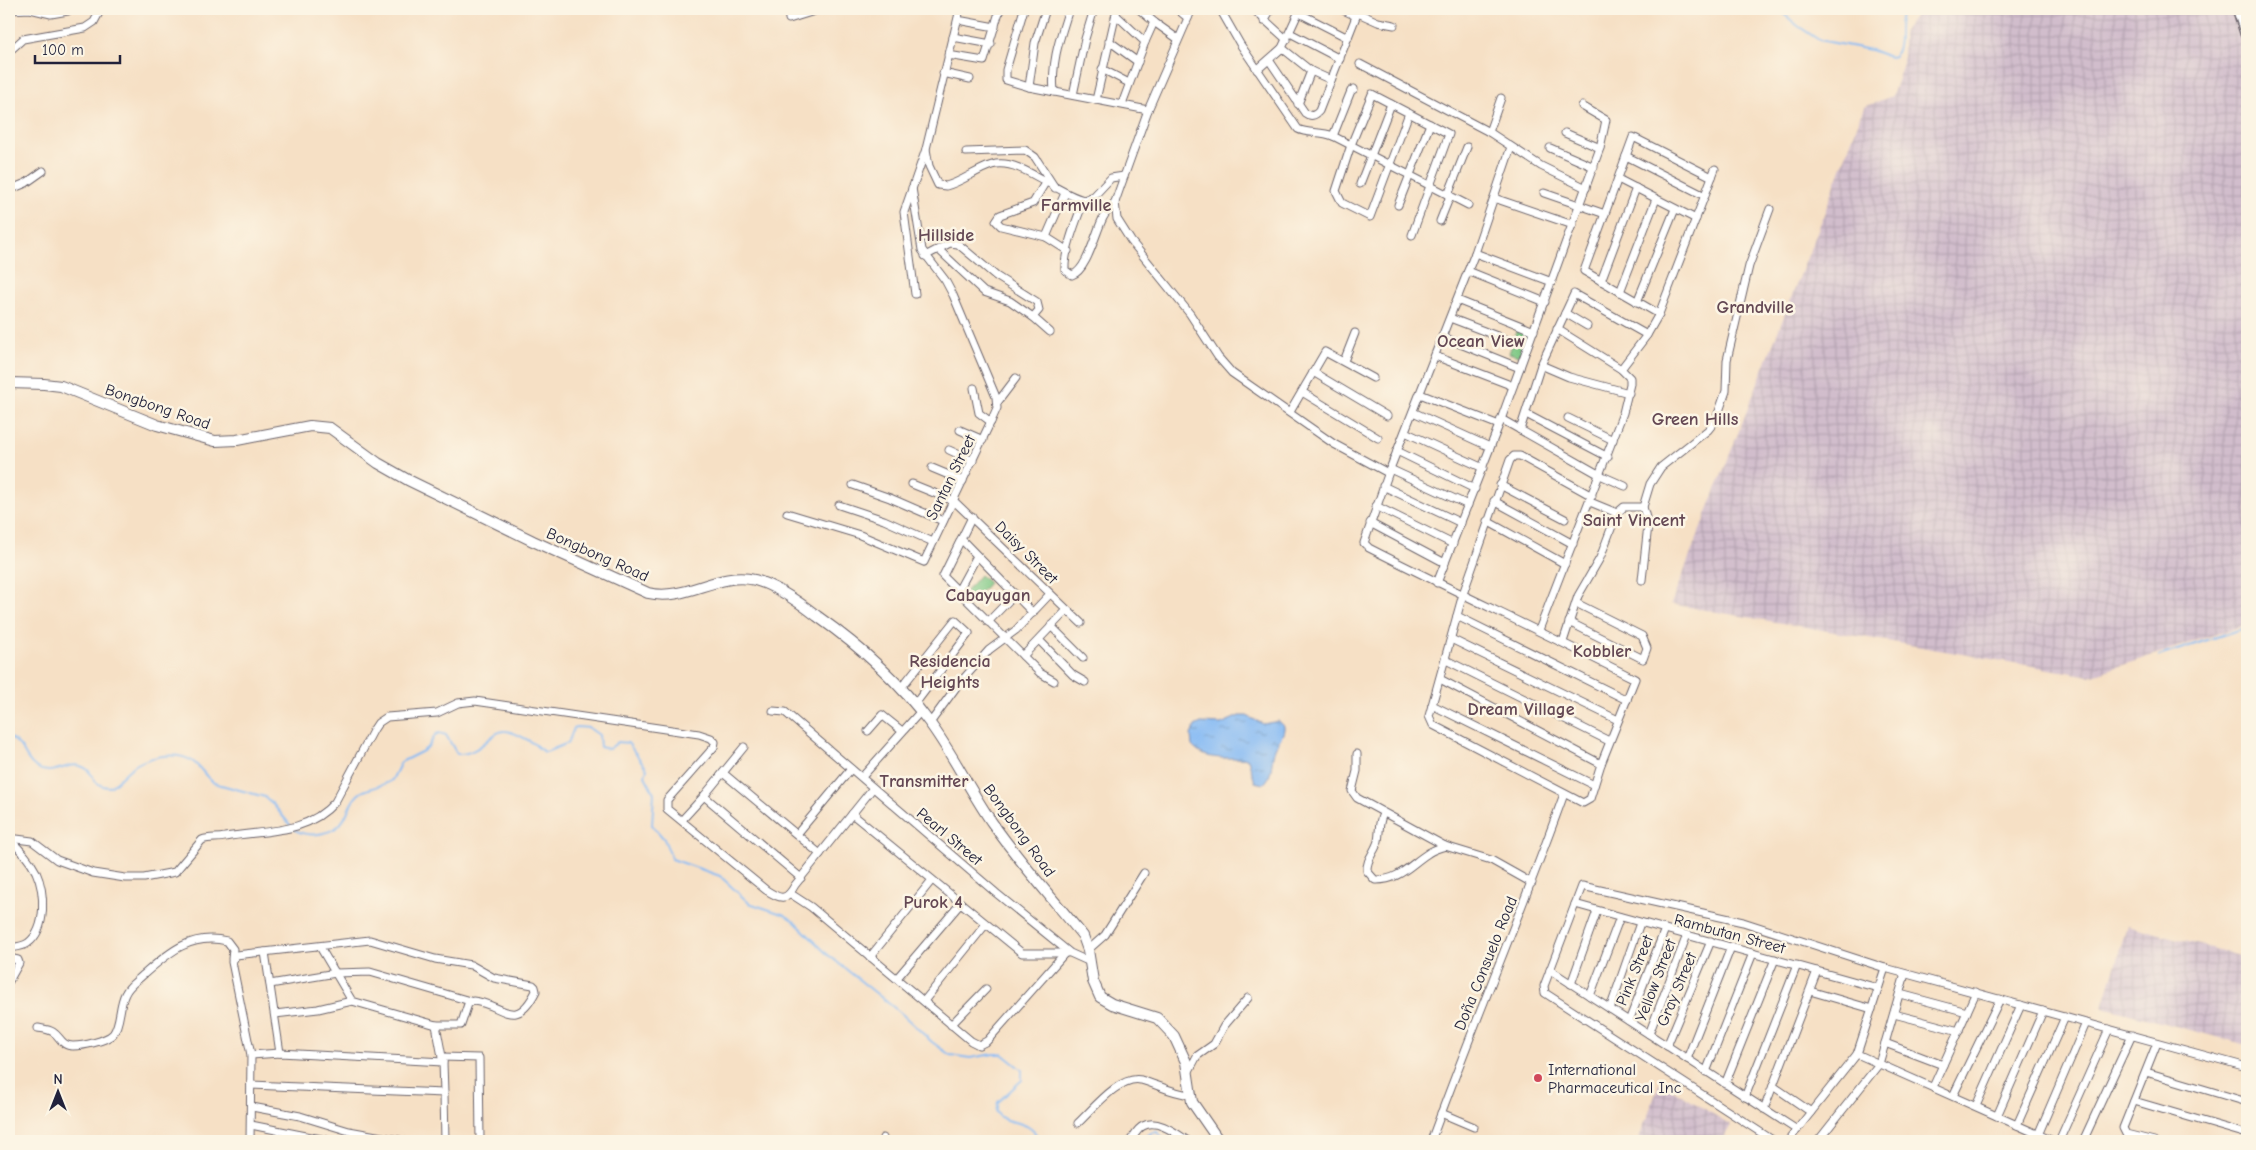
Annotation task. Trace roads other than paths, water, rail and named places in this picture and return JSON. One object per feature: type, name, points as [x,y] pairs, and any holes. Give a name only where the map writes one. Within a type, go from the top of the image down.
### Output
[{"type":"highway","points":[[2239,9],[2247,34]]},
{"type":"street","points":[[9,10],[30,9],[51,14],[68,12]]},
{"type":"street","points":[[9,49],[16,46],[23,39],[85,28],[94,22],[101,9]]},
{"type":"street","points":[[788,9],[789,19],[821,9]]},
{"type":"street","points":[[915,294],[904,216],[926,149],[960,9]]},
{"type":"street","points":[[948,56],[982,62],[986,60],[1000,9]]},
{"type":"street","points":[[1024,9],[1005,77],[1010,82],[1148,110]]},
{"type":"street","points":[[1029,87],[1035,43],[1046,9]]},
{"type":"street","points":[[1054,92],[1052,68],[1069,9]]},
{"type":"street","points":[[1073,95],[1085,39],[1094,9]]},
{"type":"street","points":[[1139,9],[1178,39]]},
{"type":"street","points":[[1177,9],[1188,18]]},
{"type":"street","points":[[1084,200],[1068,251],[1065,270],[1075,274],[1086,259],[1102,219],[1115,202],[1148,110],[1192,9]]},
{"type":"street","points":[[1220,9],[1257,70],[1298,129],[1302,131],[1316,131],[1333,136],[1468,205]]},
{"type":"street","points":[[1254,9],[1264,21],[1288,36],[1340,59]]},
{"type":"street","points":[[1264,21],[1271,9]]},
{"type":"street","points":[[1341,9],[1358,13],[1378,22],[1394,25]]},
{"type":"street","points":[[1257,70],[1282,48],[1299,11],[1348,38]]},
{"type":"street","points":[[1096,100],[1117,12]]},
{"type":"street","points":[[1117,12],[1145,42]]},
{"type":"street","points":[[1269,60],[1298,104],[1308,115],[1315,115],[1319,111],[1358,13]]},
{"type":"street","points":[[963,20],[995,27]]},
{"type":"street","points":[[1122,104],[1154,22]]},
{"type":"street","points":[[953,37],[991,44]]},
{"type":"street","points":[[1110,41],[1138,62]]},
{"type":"street","points":[[1282,48],[1311,71],[1331,80]]},
{"type":"street","points":[[1360,64],[1488,132],[1541,166],[1586,188]]},
{"type":"street","points":[[1102,69],[1129,83]]},
{"type":"street","points":[[1298,104],[1311,71]]},
{"type":"street","points":[[943,73],[970,80]]},
{"type":"street","points":[[1333,136],[1350,91],[1354,89]]},
{"type":"street","points":[[1409,113],[1391,166],[1370,216],[1342,203],[1337,196],[1337,186],[1351,145],[1372,94],[1409,113],[1449,134],[1412,235]]},
{"type":"street","points":[[1488,132],[1501,98]]},
{"type":"street","points":[[1360,184],[1391,104]]},
{"type":"street","points":[[1437,583],[1483,468],[1600,148],[1606,120],[1582,106]]},
{"type":"street","points":[[1398,205],[1430,124]]},
{"type":"street","points":[[1566,133],[1600,148]]},
{"type":"street","points":[[1621,369],[1647,335],[1658,314],[1714,173],[1633,137],[1584,271],[1658,314]]},
{"type":"street","points":[[1440,221],[1467,147]]},
{"type":"street","points":[[1511,147],[1476,252],[1383,486],[1364,540],[1365,546],[1437,583],[1463,594],[1540,630],[1635,679],[1609,741],[1590,799],[1586,803],[1564,794],[1433,726],[1429,719],[1463,594],[1487,521],[1510,460],[1517,456],[1617,513]]},
{"type":"street","points":[[1550,148],[1594,167]]},
{"type":"street","points":[[926,149],[929,166],[938,185],[954,184],[985,168],[1005,163],[1017,166],[1045,183],[1084,200],[1094,196],[1111,178],[1124,176]]},
{"type":"street","points":[[966,152],[1025,150],[1035,157],[1055,188]]},
{"type":"street","points":[[1626,156],[1705,196]]},
{"type":"street","points":[[9,190],[34,179],[43,171]]},
{"type":"street","points":[[1618,179],[1696,219]]},
{"type":"street","points":[[1045,183],[1033,203],[1000,215],[996,220],[1001,226],[1046,237],[1068,251]]},
{"type":"street","points":[[912,188],[919,243],[925,256],[944,280],[962,312],[997,403]]},
{"type":"street","points":[[1601,281],[1636,188]]},
{"type":"street","points":[[1046,237],[1065,193]]},
{"type":"street","points":[[1544,193],[1605,214]]},
{"type":"street","points":[[1494,198],[1573,225]]},
{"type":"street","points":[[1620,292],[1656,199]]},
{"type":"street","points":[[1115,202],[1115,211],[1121,226],[1190,314],[1224,365],[1240,379],[1334,444],[1389,471],[1468,505]]},
{"type":"street","points":[[1637,302],[1675,209]]},
{"type":"street","points":[[1642,580],[1648,525],[1643,507],[1656,473],[1708,430],[1716,420],[1726,391],[1728,355],[1750,266],[1770,209]]},
{"type":"street","points":[[925,256],[950,243],[958,244],[996,276],[1037,302],[1039,310],[1033,317]]},
{"type":"street","points":[[939,250],[984,292],[1006,299],[1033,317],[1050,332]]},
{"type":"street","points":[[1476,252],[1552,282]]},
{"type":"street","points":[[1468,271],[1544,302]]},
{"type":"street","points":[[1520,430],[1541,365],[1574,294],[1647,335]]},
{"type":"street","points":[[1458,300],[1534,331]]},
{"type":"street","points":[[1565,313],[1587,326]]},
{"type":"street","points":[[1450,318],[1510,342]]},
{"type":"street","points":[[1540,630],[1608,457],[1629,394],[1630,378],[1621,369],[1557,329]]},
{"type":"street","points":[[1344,361],[1355,333]]},
{"type":"street","points":[[1443,337],[1520,368]]},
{"type":"street","points":[[1290,412],[1326,352],[1373,378]]},
{"type":"street","points":[[1435,356],[1513,386]]},
{"type":"street","points":[[1541,365],[1569,377],[1629,394]]},
{"type":"street","points":[[1313,372],[1387,416]]},
{"type":"street","points":[[997,403],[1016,378]]},
{"type":"street","name":"Bongbong Road","points":[[9,384],[61,386],[157,425],[215,441],[229,441],[310,426],[330,428],[378,463],[400,475],[533,541],[648,593],[667,596],[679,594],[717,581],[736,578],[756,581],[770,586],[837,630],[918,707],[930,723],[992,823],[1030,874],[1083,936],[1100,997],[1112,1004],[1147,1013],[1163,1023],[1180,1046],[1189,1071],[1190,1095],[1197,1112],[1219,1141]]},
{"type":"street","points":[[974,388],[979,413],[992,422]]},
{"type":"street","points":[[1302,392],[1378,438]]},
{"type":"street","points":[[1420,394],[1520,430],[1600,475],[1625,486]]},
{"type":"street","name":"Santan Street","points":[[787,513],[860,535],[924,562],[992,422],[997,403]]},
{"type":"street","points":[[1413,412],[1490,447]]},
{"type":"street","points":[[1526,414],[1608,457]]},
{"type":"street","points":[[1568,418],[1614,440]]},
{"type":"street","points":[[960,430],[983,440]]},
{"type":"street","points":[[1405,432],[1483,468]]},
{"type":"street","points":[[949,450],[973,461]]},
{"type":"street","points":[[1397,451],[1474,489]]},
{"type":"street","points":[[932,468],[963,481]]},
{"type":"street","points":[[912,484],[954,500]]},
{"type":"street","points":[[853,485],[903,503],[943,522]]},
{"type":"street","points":[[1500,485],[1566,519]]},
{"type":"street","points":[[1383,486],[1461,523]]},
{"type":"street","name":"Daisy Street","points":[[954,500],[1081,623]]},
{"type":"street","points":[[1494,502],[1573,544]]},
{"type":"street","points":[[839,505],[884,520],[933,542]]},
{"type":"street","points":[[1376,506],[1453,544]]},
{"type":"street","points":[[1562,642],[1576,603],[1600,558],[1617,513],[1624,507],[1643,507]]},
{"type":"street","points":[[972,517],[942,576],[1040,673],[1054,681]]},
{"type":"street","points":[[1487,521],[1565,564]]},
{"type":"street","points":[[1370,524],[1445,563]]},
{"type":"street","points":[[961,540],[1033,612]]},
{"type":"street","points":[[958,591],[977,556]]},
{"type":"street","points":[[988,622],[1015,594]]},
{"type":"street","points":[[930,723],[966,675],[989,650],[1005,639],[1050,594]]},
{"type":"street","points":[[1569,622],[1643,659],[1646,653],[1647,645],[1642,636],[1576,603]]},
{"type":"street","points":[[1023,656],[1066,610]]},
{"type":"street","points":[[1457,616],[1627,700]]},
{"type":"street","points":[[862,777],[902,732],[969,633],[955,620],[900,688]]},
{"type":"street","points":[[1051,626],[1083,658]]},
{"type":"street","points":[[1451,639],[1618,720]]},
{"type":"street","points":[[1039,640],[1073,676],[1085,682]]},
{"type":"street","points":[[1446,660],[1609,741]]},
{"type":"street","points":[[1440,679],[1601,764]]},
{"type":"street","points":[[9,838],[32,841],[56,860],[103,875],[144,878],[169,874],[179,869],[202,840],[248,832],[289,830],[328,810],[335,802],[374,729],[382,719],[437,713],[466,701],[607,719],[699,734],[711,738],[715,742],[714,747],[667,800],[667,809],[773,895],[782,898],[791,894],[801,878],[872,788]]},
{"type":"street","points":[[1432,705],[1594,784]]},
{"type":"street","name":"Pearl Street","points":[[773,711],[785,712],[1068,953],[1090,962]]},
{"type":"street","points":[[868,731],[882,715],[902,732]]},
{"type":"street","points":[[682,820],[744,747]]},
{"type":"street","points":[[1357,754],[1357,771],[1352,791],[1354,795],[1383,814],[1445,846],[1492,860],[1532,883]]},
{"type":"street","points":[[797,834],[851,768]]},
{"type":"street","points":[[722,773],[820,854]]},
{"type":"street","name":"Doña Consuelo Road","points":[[1431,1141],[1532,883],[1564,794]]},
{"type":"street","points":[[704,796],[801,878]]},
{"type":"street","points":[[852,814],[1022,953],[1068,953]]},
{"type":"street","points":[[1383,814],[1379,822],[1378,841],[1367,864],[1367,871],[1375,880],[1392,879],[1416,864],[1427,854],[1445,846]]},
{"type":"street","points":[[9,838],[35,870],[42,903],[40,923],[34,936],[21,946],[9,948]]},
{"type":"street","points":[[1088,950],[1105,935],[1144,873]]},
{"type":"street","points":[[870,957],[932,880]]},
{"type":"street","points":[[1774,1141],[1547,995],[1544,986],[1582,886],[1743,922],[1905,974],[2247,1067]]},
{"type":"street","points":[[791,894],[811,907],[976,1044],[985,1043],[1068,953]]},
{"type":"street","points":[[897,978],[961,903]]},
{"type":"street","name":"Rambutan Street","points":[[1575,904],[1878,988]]},
{"type":"street","points":[[1571,984],[1597,911]]},
{"type":"street","points":[[1590,996],[1620,917]]},
{"type":"street","points":[[1610,1009],[1640,923]]},
{"type":"street","points":[[924,1001],[986,924]]},
{"type":"street","name":"Pink Street","points":[[1629,1021],[1665,929]]},
{"type":"street","name":"Yellow Street","points":[[1649,1034],[1687,935]]},
{"type":"street","points":[[38,1028],[54,1033],[60,1042],[67,1046],[77,1046],[108,1037],[115,1029],[122,1002],[129,987],[158,961],[180,946],[200,940],[227,941],[233,949],[232,959],[251,1055],[252,1106],[250,1141]]},
{"type":"street","points":[[232,959],[239,953],[320,947],[361,940],[376,941],[435,959],[471,965],[494,978],[532,985],[536,989],[528,1002],[515,1013],[506,1013],[478,1001],[470,1001],[380,974],[360,971],[270,984]]},
{"type":"street","name":"Gray Street","points":[[1667,1046],[1711,942]]},
{"type":"street","points":[[320,947],[352,1001]]},
{"type":"street","points":[[1686,1059],[1731,947]]},
{"type":"street","points":[[265,952],[276,1014],[280,1053]]},
{"type":"street","points":[[1706,1072],[1753,953]]},
{"type":"street","points":[[9,958],[18,960],[19,963],[9,981]]},
{"type":"street","points":[[1725,1084],[1775,959]]},
{"type":"street","points":[[1745,1097],[1797,965]]},
{"type":"street","points":[[1788,1141],[1857,1054],[1885,968]]},
{"type":"street","points":[[1550,970],[1796,1130]]},
{"type":"street","points":[[1764,1109],[1817,971]]},
{"type":"street","points":[[1818,1141],[1880,1064],[1905,974]]},
{"type":"street","points":[[952,1025],[986,988]]},
{"type":"street","points":[[1810,991],[1872,1009]]},
{"type":"street","points":[[1933,1087],[1976,992]]},
{"type":"street","points":[[1900,994],[1967,1012]]},
{"type":"street","points":[[1189,1071],[1196,1056],[1214,1044],[1224,1026],[1248,998]]},
{"type":"street","points":[[1954,1096],[2000,999]]},
{"type":"street","points":[[276,1014],[318,1009],[352,1001],[436,1025],[461,1025],[470,1001]]},
{"type":"street","points":[[1976,1106],[2021,1005]]},
{"type":"street","points":[[1998,1116],[2043,1011]]},
{"type":"street","points":[[1894,1014],[1958,1030]]},
{"type":"street","points":[[2017,1125],[2065,1017]]},
{"type":"street","points":[[2038,1134],[2086,1023]]},
{"type":"street","points":[[436,1025],[443,1060],[445,1141]]},
{"type":"street","points":[[2059,1141],[2109,1029]]},
{"type":"street","points":[[2084,1141],[2132,1036]]},
{"type":"street","points":[[1886,1043],[1943,1065]]},
{"type":"street","points":[[2154,1141],[2129,1138],[2124,1133],[2123,1128],[2157,1043]]},
{"type":"street","points":[[251,1055],[280,1053],[443,1060],[479,1058],[480,1141]]},
{"type":"street","points":[[1857,1054],[2053,1141]]},
{"type":"street","points":[[2146,1072],[2247,1102]]},
{"type":"street","points":[[1078,1123],[1120,1084],[1131,1079],[1140,1080],[1169,1091],[1190,1095]]},
{"type":"street","points":[[251,1085],[444,1094]]},
{"type":"street","points":[[1773,1086],[1811,1112]]},
{"type":"street","points":[[2134,1101],[2247,1134]]},
{"type":"street","points":[[252,1106],[300,1116],[349,1131],[404,1141]]},
{"type":"street","points":[[1441,1113],[1474,1127]]},
{"type":"street","points":[[1130,1141],[1141,1127],[1150,1124],[1166,1128],[1188,1141]]},
{"type":"street","points":[[251,1125],[331,1141]]},
{"type":"water","points":[[1239,716],[1247,716],[1263,724],[1279,721],[1284,726],[1274,751],[1269,778],[1263,784],[1255,782],[1248,759],[1211,757],[1204,755],[1192,746],[1191,735],[1195,726],[1201,723],[1221,724]]},
{"type":"waterway","points":[[1778,9],[1819,40],[1871,50],[1890,57],[1894,56],[1897,50],[1901,15],[1904,9]]},
{"type":"waterway","points":[[2159,656],[2247,627]]},
{"type":"waterway","points":[[295,830],[307,834],[321,834],[335,829],[344,819],[352,802],[360,793],[392,780],[401,762],[423,751],[429,746],[435,735],[439,733],[446,735],[457,754],[473,751],[500,731],[512,732],[546,752],[568,743],[574,728],[577,727],[589,728],[599,735],[600,747],[609,749],[618,742],[628,743],[647,769],[645,776],[654,793],[652,825],[664,839],[672,859],[720,876],[749,903],[785,915],[794,921],[827,954],[950,1055],[970,1058],[1002,1054],[1022,1070],[1022,1080],[998,1102],[996,1112],[1005,1120],[1029,1128],[1040,1141]]},
{"type":"waterway","points":[[9,737],[19,745],[29,761],[43,771],[77,765],[87,769],[96,782],[110,787],[130,769],[143,761],[160,756],[185,758],[195,763],[214,783],[265,797],[290,825]]},
{"type":"waterway","points":[[1142,1141],[1151,1133],[1157,1132],[1166,1141]]},
{"type":"place","name":"International Pharmaceutical Inc","points":[[1538,1078]]},
{"type":"district","name":"Farmville","points":[[1076,205]]},
{"type":"district","name":"Hillside","points":[[946,235]]},
{"type":"district","name":"Grandville","points":[[1755,307]]},
{"type":"district","name":"Ocean View","points":[[1481,341]]},
{"type":"district","name":"Green Hills","points":[[1695,419]]},
{"type":"district","name":"Saint Vincent","points":[[1634,520]]},
{"type":"district","name":"Cabayugan","points":[[988,595]]},
{"type":"district","name":"Kobbler","points":[[1602,651]]},
{"type":"district","name":"Residencia Heights","points":[[950,671]]},
{"type":"district","name":"Dream Village","points":[[1521,709]]},
{"type":"district","name":"Transmitter","points":[[924,781]]},
{"type":"district","name":"Purok 4","points":[[933,902]]}]
